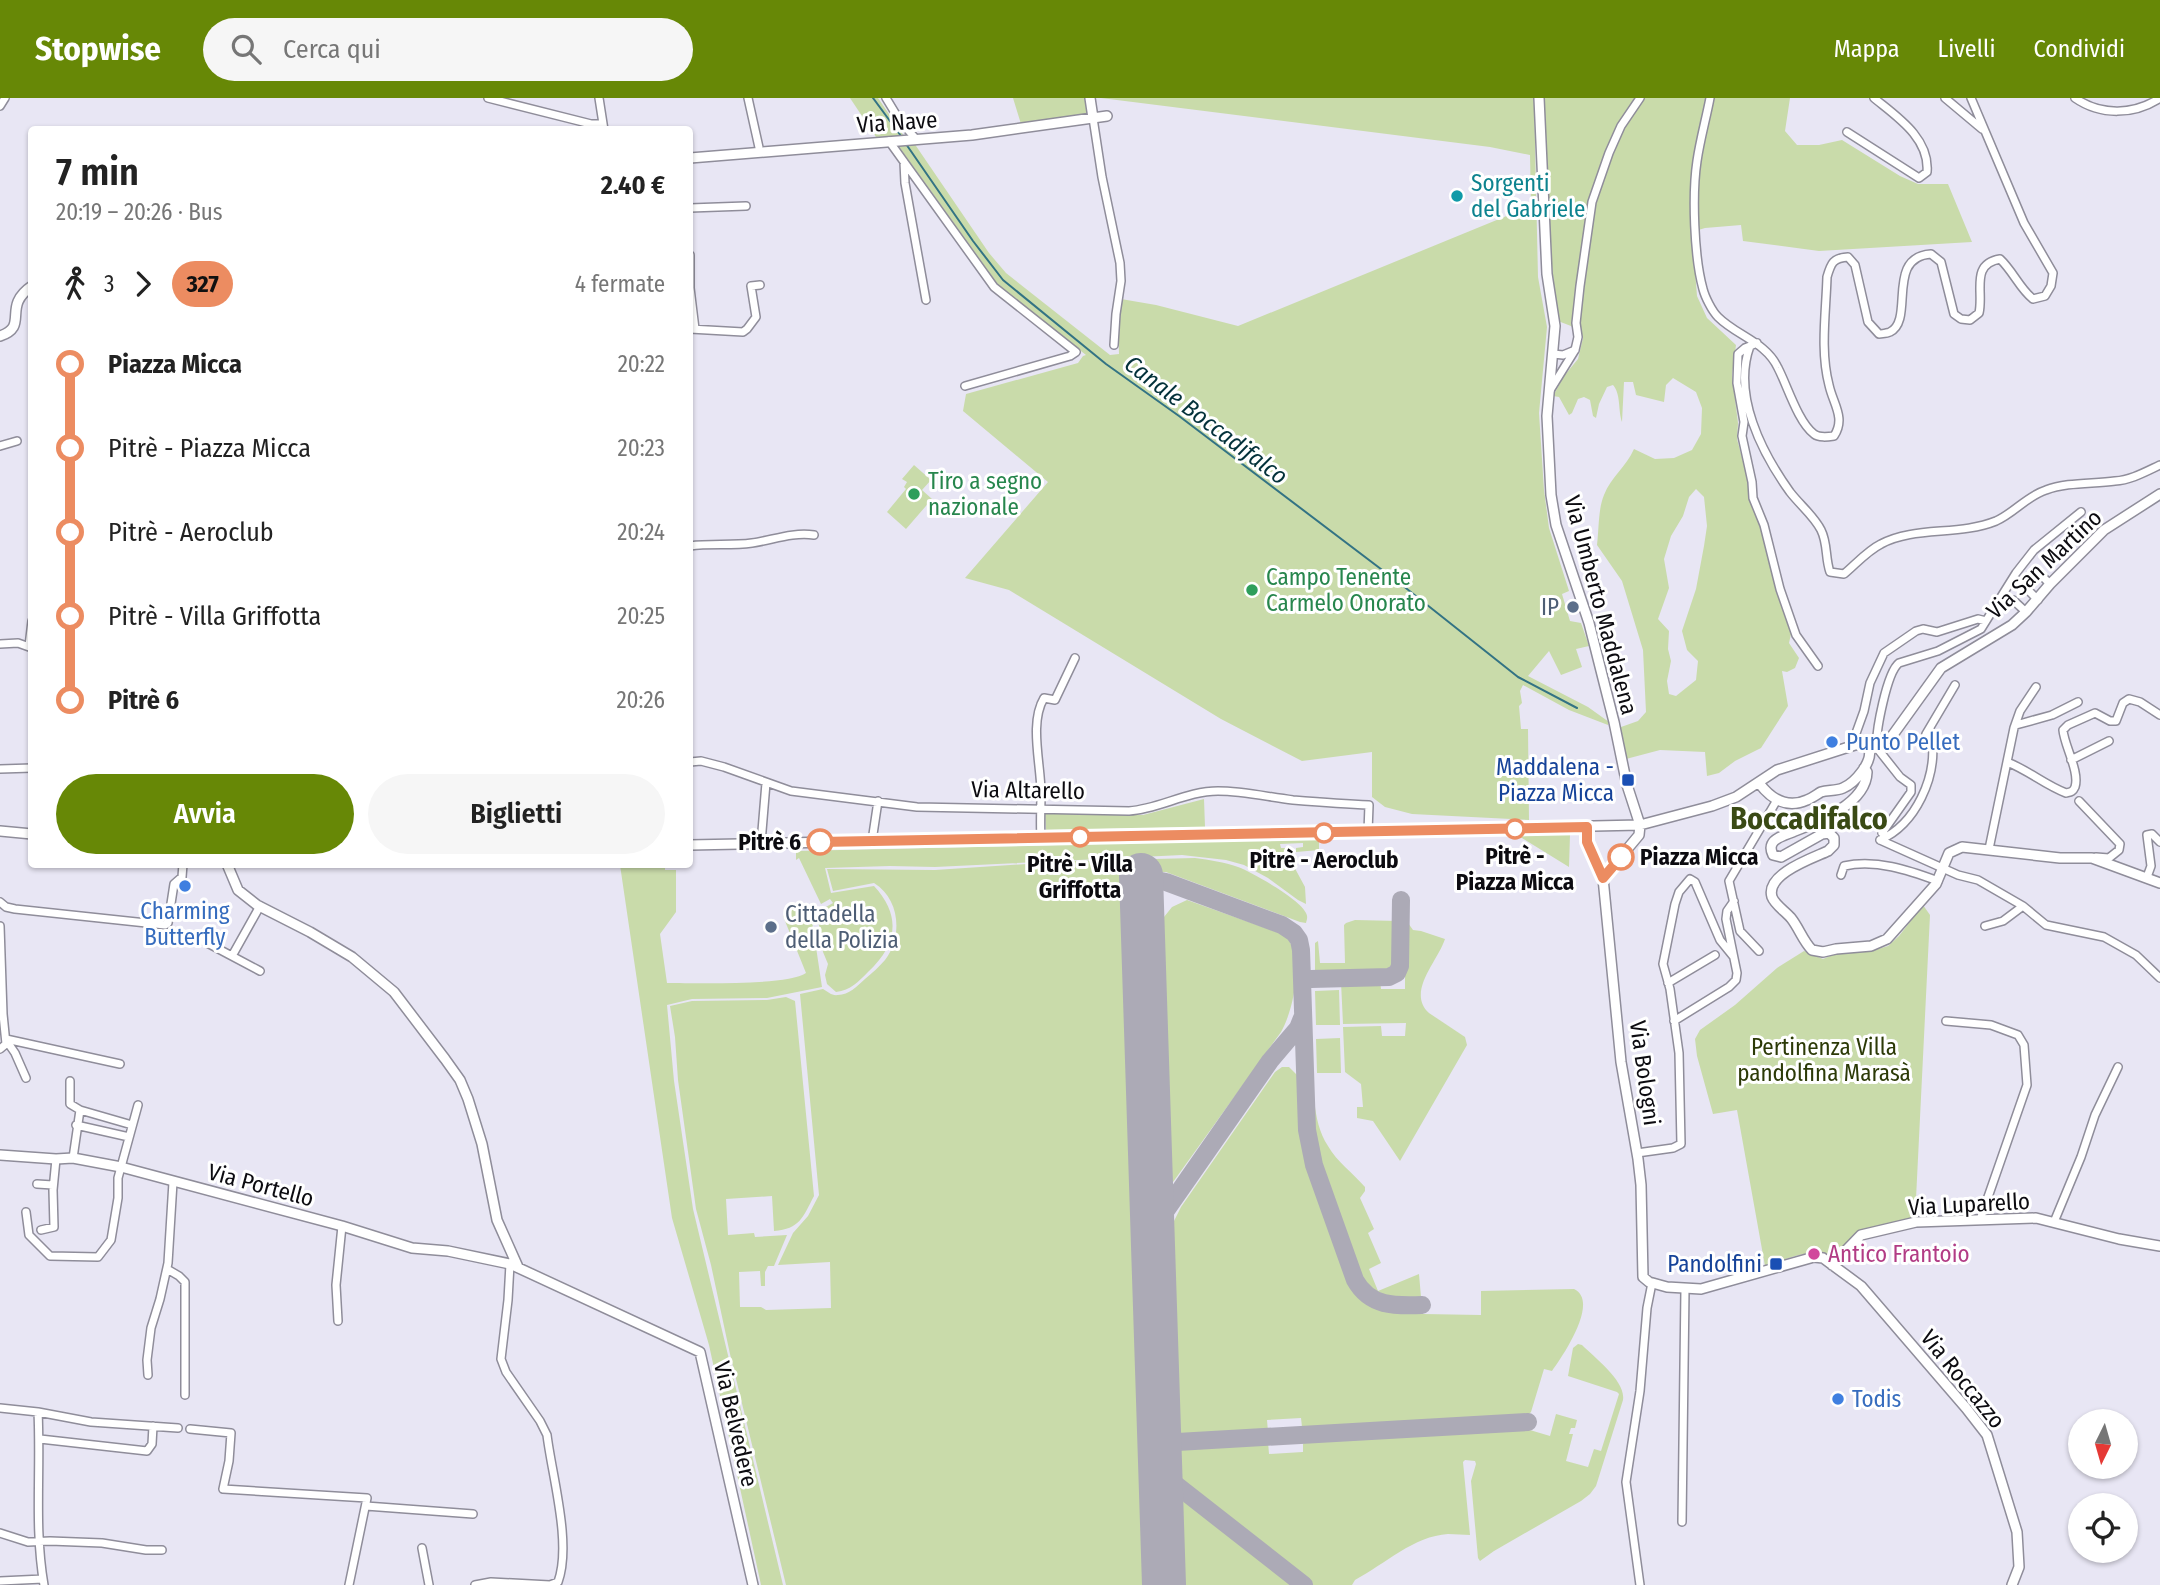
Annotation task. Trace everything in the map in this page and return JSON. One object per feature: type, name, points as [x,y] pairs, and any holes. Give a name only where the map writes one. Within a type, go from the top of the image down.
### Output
[{"type":"street","points":[[0,106],[5,98]]},
{"type":"street","points":[[488,98],[599,126]]},
{"type":"street","points":[[599,98],[603,126]]},
{"type":"street","points":[[748,98],[760,152]]},
{"type":"street","points":[[886,98],[914,139]]},
{"type":"street","points":[[1090,98],[1119,253],[1121,281],[1114,345]]},
{"type":"street","name":"Via Umberto Maddalena","points":[[1539,98],[1547,274],[1555,327],[1548,394],[1549,477],[1556,525],[1589,623],[1627,785],[1640,825]]},
{"type":"street","points":[[1548,394],[1575,350],[1578,337],[1576,323],[1592,202],[1621,126],[1640,98]]},
{"type":"street","points":[[1710,98],[1694,189],[1697,253],[1703,291],[1717,316],[1773,358],[1791,400],[1814,435],[1824,437],[1834,436],[1840,419],[1825,367],[1827,277],[1830,264],[1836,258],[1847,257],[1855,265],[1868,322],[1879,334],[1890,332],[1897,326],[1905,272],[1921,255],[1931,254],[1941,262],[1954,314],[1961,319],[1970,320],[1979,313],[1982,270],[1990,261],[2000,259],[2034,299],[2045,296],[2051,286],[2053,273],[2024,223],[1970,98]]},
{"type":"street","points":[[1847,132],[1919,178],[1927,172],[1928,164],[1909,126],[1874,98]]},
{"type":"street","points":[[1945,98],[1985,131]]},
{"type":"street","points":[[2076,98],[2093,108],[2122,111],[2139,108],[2160,98]]},
{"type":"street","name":"Via Nave","points":[[693,158],[972,135],[1107,116]]},
{"type":"street","points":[[893,141],[904,161],[994,287],[1076,352],[965,386]]},
{"type":"street","points":[[904,161],[905,183],[926,300]]},
{"type":"street","points":[[693,208],[746,206]]},
{"type":"street","points":[[693,329],[743,332],[755,317],[751,286],[760,285]]},
{"type":"street","points":[[0,336],[13,331],[15,305],[28,290]]},
{"type":"street","points":[[1754,345],[1745,359],[1744,379],[1754,428],[1776,471],[1820,528],[1826,542],[1827,564],[1830,572],[1837,575],[1844,574],[1882,543],[1901,536],[1964,530],[1997,520],[2045,490],[2136,477],[2160,466]]},
{"type":"street","points":[[1754,345],[1738,354],[1737,383],[1744,422],[1742,436],[1753,498],[1764,525],[1780,589],[1796,635],[1818,666]]},
{"type":"street","points":[[1553,354],[1563,355],[1575,350]]},
{"type":"street","points":[[1551,364],[1568,363]]},
{"type":"street","points":[[0,446],[16,441]]},
{"type":"street","name":"Via San Martino","points":[[1873,749],[1887,743],[1941,668],[2003,630],[2026,612],[2104,530],[2160,494]]},
{"type":"street","points":[[1759,783],[1766,793],[1787,803],[1796,803],[1851,783],[1864,768],[1876,742],[1887,684],[1894,666],[1938,651],[1981,629],[2016,573],[2034,550],[2081,512]]},
{"type":"street","points":[[693,546],[751,543],[801,533],[814,535]]},
{"type":"street","points":[[2037,572],[2050,584]]},
{"type":"street","points":[[2021,583],[2038,600]]},
{"type":"street","points":[[2013,600],[2026,612]]},
{"type":"street","points":[[1855,745],[1855,736],[1870,683],[1884,653],[1916,631],[1923,629],[1937,632],[1978,619],[1986,621]]},
{"type":"street","points":[[0,644],[18,643],[28,646]]},
{"type":"street","points":[[1041,838],[1037,714],[1044,698],[1055,700],[1075,657]]},
{"type":"street","points":[[1881,837],[1893,835],[1922,797],[1930,774],[1933,750],[1932,739],[1926,734],[1955,685]]},
{"type":"street","points":[[1989,849],[2016,725],[2020,711],[2035,687]]},
{"type":"street","points":[[2007,762],[2026,769],[2055,789],[2066,793],[2075,787],[2063,730],[2068,725],[2095,713],[2116,721],[2123,703],[2129,699],[2140,702],[2160,715]]},
{"type":"street","points":[[2016,725],[2052,715],[2078,702]]},
{"type":"street","points":[[2071,760],[2109,741]]},
{"type":"street","points":[[693,845],[1640,825],[1712,806],[1736,797],[1777,770],[1862,744],[1873,749],[1911,785],[1911,792],[1881,837]]},
{"type":"street","name":"Via Altarello","points":[[693,762],[724,767],[791,791],[917,807],[1144,810],[1193,794],[1217,791],[1369,805],[1368,832]]},
{"type":"street","points":[[0,769],[28,768]]},
{"type":"street","points":[[1864,768],[1867,777],[1863,791],[1855,800],[1772,844],[1773,855],[1781,857],[1822,834],[1832,835],[1835,841],[1828,850],[1780,875],[1772,888],[1773,899],[1791,918],[1808,946],[1823,953],[1871,946],[1887,939],[1938,881],[1950,853],[1962,847],[2060,858],[2109,858],[2119,850],[2120,844],[2079,801]]},
{"type":"street","points":[[761,843],[766,783]]},
{"type":"street","points":[[1759,951],[1740,931],[1729,881],[1777,800]]},
{"type":"street","points":[[872,841],[878,801]]},
{"type":"street","points":[[1603,878],[1639,835],[1640,825]]},
{"type":"street","name":"Via Bologni","points":[[1587,827],[1587,842],[1603,878],[1621,1062],[1641,1185],[1641,1275],[1645,1281],[1652,1283]]},
{"type":"street","points":[[0,831],[28,834]]},
{"type":"street","points":[[2147,877],[2151,866],[2147,835],[2152,834],[2160,842]]},
{"type":"street","points":[[1881,837],[1958,875],[1978,880],[2023,906],[2046,925],[2104,937],[2136,955],[2160,978]]},
{"type":"street","points":[[2092,858],[2160,883]]},
{"type":"street","points":[[1841,875],[1844,866],[1855,864],[1901,867],[1938,881]]},
{"type":"street","points":[[0,914],[1,903],[15,909],[166,925],[169,921],[174,884],[182,877],[183,868]]},
{"type":"street","points":[[229,868],[238,890],[260,906],[352,957],[394,992],[460,1080],[468,1099],[482,1144],[497,1220],[514,1266],[501,1359],[506,1372],[547,1435],[563,1548],[558,1582],[550,1585],[491,1582],[475,1585]]},
{"type":"street","points":[[1637,1153],[1673,1148],[1681,1144],[1680,1065],[1663,964],[1679,892],[1690,880],[1695,882],[1720,940],[1733,956]]},
{"type":"street","points":[[1674,1021],[1736,980],[1737,973],[1726,919],[1727,911],[1734,901]]},
{"type":"street","points":[[232,956],[260,906]]},
{"type":"street","points":[[1985,926],[2003,921],[2023,906]]},
{"type":"street","points":[[0,926],[4,1044]]},
{"type":"street","points":[[196,937],[260,971]]},
{"type":"street","points":[[1668,983],[1715,955]]},
{"type":"street","points":[[1946,1021],[1991,1025],[2018,1035],[2024,1045],[2027,1084],[1980,1220]]},
{"type":"street","points":[[4,1044],[120,1064]]},
{"type":"street","points":[[4,1044],[12,1046],[26,1078]]},
{"type":"street","points":[[2054,1222],[2095,1115],[2118,1066]]},
{"type":"street","points":[[70,1081],[70,1104],[80,1110],[132,1125]]},
{"type":"street","points":[[26,1212],[29,1236],[50,1256],[98,1257],[111,1240],[121,1167],[138,1105]]},
{"type":"street","points":[[73,1158],[80,1110]]},
{"type":"street","points":[[76,1125],[129,1138]]},
{"type":"street","name":"Via Portello","points":[[0,1155],[55,1161],[73,1158],[121,1167],[342,1226],[412,1248],[448,1251],[514,1266]]},
{"type":"street","points":[[41,1230],[54,1227],[55,1161]]},
{"type":"street","points":[[148,1375],[150,1328],[167,1269],[173,1182]]},
{"type":"street","points":[[37,1184],[54,1185]]},
{"type":"street","name":"Via Luparello","points":[[1832,1265],[1861,1235],[1916,1222],[2036,1219],[2160,1246]]},
{"type":"street","points":[[338,1321],[336,1285],[342,1226]]},
{"type":"street","points":[[1640,1585],[1626,1482],[1652,1283],[1701,1289],[1814,1257],[1823,1258],[1832,1265]]},
{"type":"street","name":"Via Roccazzo","points":[[1832,1265],[1861,1286],[1973,1415],[1987,1435],[2017,1532],[2019,1567],[2012,1585]]},
{"type":"street","name":"Via Belvedere","points":[[514,1266],[700,1352],[753,1585]]},
{"type":"street","points":[[167,1269],[185,1282],[185,1395]]},
{"type":"street","points":[[1682,1522],[1685,1289]]},
{"type":"street","points":[[0,1408],[91,1422],[178,1428]]},
{"type":"street","points":[[0,1581],[44,1582],[38,1541],[38,1412]]},
{"type":"street","points":[[40,1440],[147,1451],[152,1444],[153,1426]]},
{"type":"street","points":[[190,1429],[231,1433],[223,1489],[367,1498],[349,1585]]},
{"type":"street","points":[[366,1506],[474,1514]]},
{"type":"street","points":[[0,1533],[28,1542],[102,1543],[162,1550]]},
{"type":"street","points":[[422,1548],[429,1585]]},
{"type":"green space","points":[[850,98],[878,98],[904,136],[876,137]]},
{"type":"green space","points":[[1013,98],[1086,98],[1088,115],[1021,124]]},
{"type":"green space","points":[[1101,98],[1534,98],[1538,277],[1547,327],[1539,413],[1544,490],[1549,528],[1569,591],[1562,594],[1570,621],[1581,623],[1589,646],[1576,649],[1582,667],[1561,675],[1549,651],[1528,676],[1588,707],[1609,722],[1608,725],[1569,710],[1523,685],[1520,691],[1522,703],[1519,706],[1521,729],[1528,729],[1529,820],[1412,814],[1385,807],[1372,797],[1372,752],[1302,761],[1221,719],[1009,590],[965,578],[1048,482],[963,411],[966,394],[1078,363],[1086,355],[999,286],[897,144],[914,143],[989,253],[1006,273],[1110,355],[1119,354],[1118,319],[1121,299],[1238,326],[1531,206],[1530,155],[1490,147]]},
{"type":"green space","points":[[1544,98],[1790,98],[1785,131],[1797,145],[1819,145],[1842,140],[1918,184],[1948,184],[1972,242],[1819,251],[1743,241],[1741,225],[1705,228],[1692,232],[1697,296],[1707,318],[1736,345],[1732,375],[1738,423],[1737,439],[1748,480],[1748,497],[1758,518],[1787,615],[1791,634],[1789,643],[1799,658],[1795,668],[1782,671],[1788,706],[1761,748],[1735,761],[1719,773],[1707,776],[1705,752],[1660,750],[1626,759],[1621,727],[1638,721],[1646,712],[1643,650],[1622,581],[1597,545],[1604,495],[1634,449],[1655,459],[1674,458],[1692,450],[1701,434],[1702,408],[1696,392],[1673,378],[1666,385],[1664,402],[1636,395],[1633,382],[1624,382],[1622,422],[1613,385],[1607,387],[1596,418],[1593,416],[1590,400],[1584,397],[1578,399],[1569,415],[1559,397],[1553,396],[1578,359],[1583,338],[1571,326],[1558,321],[1550,248]],"holes":[[[1696,489],[1704,497],[1707,526],[1704,546],[1696,589],[1682,631],[1687,650],[1698,661],[1696,680],[1676,696],[1669,694],[1667,681],[1671,661],[1668,649],[1669,631],[1658,619],[1669,588],[1664,559],[1671,536],[1683,516],[1689,497]]]},
{"type":"green space","name":"Tiro a segno nazionale","points":[[914,465],[931,480],[922,490],[932,499],[906,529],[887,512],[906,489],[904,487],[907,482],[902,479]]},
{"type":"green space","points":[[1204,799],[1205,827],[1046,830],[1045,813],[1143,815]]},
{"type":"green space","points":[[1517,835],[1570,835],[1569,867]]},
{"type":"green space","points":[[1319,839],[1319,850],[1296,852],[1296,848],[1303,847],[1303,843],[1280,844],[1281,848],[1291,848],[1291,861],[1305,887],[1306,904],[1244,865],[1182,855],[935,867],[825,868],[831,893],[874,886],[889,908],[892,919],[890,941],[878,962],[854,985],[836,992],[827,984],[825,975],[828,964],[823,952],[817,912],[833,903],[830,899],[821,904],[799,858],[796,860],[796,851]]},
{"type":"green space","points":[[1195,858],[1227,864],[1254,874],[1295,901],[1302,907],[1307,918],[1306,923],[1300,922],[1166,872],[1121,874],[1145,1585],[786,1585],[696,1209],[670,1006],[692,1001],[767,1000],[786,997],[795,1001],[814,1196],[800,1221],[790,1228],[774,1231],[772,1196],[726,1199],[728,1235],[787,1235],[774,1266],[768,1266],[765,1272],[765,1286],[761,1286],[760,1271],[739,1272],[740,1307],[761,1307],[766,1310],[831,1308],[830,1262],[778,1265],[793,1233],[808,1216],[819,1195],[800,994],[823,989],[838,995],[853,990],[885,960],[891,950],[895,940],[896,918],[889,898],[874,883],[833,891],[827,869],[935,870],[1072,861]]},
{"type":"green space","points":[[620,868],[676,870],[676,912],[660,934],[667,983],[761,982],[806,973],[783,916],[800,905],[806,917],[811,914],[822,987],[767,998],[692,999],[667,1005],[674,1081],[693,1209],[783,1585],[761,1585],[709,1345],[672,1218]]},
{"type":"green space","points":[[1187,900],[1285,935],[1295,956],[1296,969],[1290,1010],[1281,1032],[1173,1182],[1169,1181],[1160,922],[1172,907]]},
{"type":"green space","name":"Pertinenza Villa pandolfina Marasà","points":[[1923,905],[1930,915],[1915,1219],[1876,1227],[1837,1256],[1809,1253],[1765,1266],[1737,1110],[1713,1114],[1695,1039],[1700,1030],[1735,1005],[1777,968],[1804,951],[1823,959],[1840,952],[1875,950],[1888,946]]},
{"type":"green space","points":[[1355,920],[1398,921],[1399,963],[1395,971],[1381,975],[1315,976],[1315,943],[1318,941],[1320,963],[1345,963],[1344,925]]},
{"type":"green space","points":[[1405,923],[1413,930],[1445,939],[1426,976],[1421,996],[1429,1013],[1465,1037],[1467,1045],[1400,1161],[1373,1121],[1357,1118],[1357,1107],[1363,1107],[1361,1084],[1345,1072],[1343,1027],[1381,1026],[1382,1036],[1405,1036],[1406,1023],[1343,1024],[1341,982],[1380,980],[1381,989],[1405,989]]},
{"type":"green space","points":[[1339,990],[1340,1025],[1316,1025],[1315,991]]},
{"type":"green space","points":[[1340,1038],[1341,1073],[1317,1073],[1316,1039]]},
{"type":"green space","points":[[1309,1054],[1312,1054],[1314,1101],[1323,1136],[1336,1157],[1365,1187],[1360,1198],[1374,1229],[1368,1233],[1381,1263],[1369,1269],[1378,1291],[1419,1274],[1421,1297],[1417,1301],[1393,1301],[1375,1297],[1364,1285],[1356,1267],[1336,1218],[1311,1134]]},
{"type":"green space","points":[[1282,1067],[1289,1067],[1297,1075],[1303,1147],[1347,1282],[1362,1300],[1370,1306],[1387,1311],[1481,1315],[1481,1291],[1574,1289],[1581,1295],[1583,1305],[1577,1329],[1552,1371],[1544,1369],[1531,1412],[1527,1416],[1306,1430],[1302,1427],[1301,1418],[1267,1420],[1268,1432],[1182,1437],[1178,1434],[1171,1227],[1181,1207],[1275,1072]]},
{"type":"green space","points":[[1578,1344],[1609,1370],[1623,1393],[1596,1486],[1581,1501],[1480,1561],[1471,1481],[1475,1461],[1463,1462],[1470,1535],[1448,1534],[1423,1540],[1355,1580],[1352,1585],[1312,1585],[1183,1489],[1179,1481],[1178,1451],[1186,1446],[1268,1442],[1269,1454],[1303,1452],[1306,1440],[1520,1427],[1550,1436],[1556,1414],[1577,1420],[1575,1428],[1571,1428],[1569,1434],[1573,1434],[1566,1461],[1588,1467],[1594,1449],[1601,1451],[1619,1394],[1568,1376],[1573,1348]]},
{"type":"green space","points":[[1181,1502],[1185,1502],[1294,1585],[1182,1585]]},
{"type":"waterway","name":"Canale Boccadifalco","points":[[873,98],[901,136]]},
{"type":"waterway","name":"Canale Boccadifalco","points":[[906,144],[1003,280],[1106,364],[1402,585],[1518,677],[1577,708]]},
{"type":"taxiway","points":[[1141,881],[1166,882],[1282,925],[1299,940],[1307,1130],[1314,1165],[1355,1280],[1361,1289],[1384,1303],[1422,1305]]},
{"type":"taxiway","points":[[1311,979],[1389,977],[1397,973],[1400,966],[1401,900]]},
{"type":"taxiway","points":[[1153,1229],[1270,1061],[1298,1028],[1302,1018]]},
{"type":"taxiway","points":[[1160,1443],[1528,1422]]},
{"type":"taxiway","points":[[1161,1473],[1304,1585]]},
{"type":"runway","points":[[1141,875],[1164,1585]]},
{"type":"bus line","name":"327","points":[[820,842],[1587,827],[1587,842],[1603,878],[1621,857]]},
{"type":"place","name":"Sorgenti del Gabriele","points":[[1457,196]]},
{"type":"place","name":"Tiro a segno nazionale","points":[[914,494]]},
{"type":"place","name":"Campo Tenente Carmelo Onorato","points":[[1252,590]]},
{"type":"place","name":"IP","points":[[1573,607]]},
{"type":"place","name":"Punto Pellet","points":[[1832,742]]},
{"type":"place","name":"Maddalena - Piazza Micca","points":[[1628,780]]},
{"type":"place","name":"Pitrè - Piazza Micca","points":[[1515,829]]},
{"type":"place","name":"Pitrè - Aeroclub","points":[[1324,833]]},
{"type":"place","name":"Pitrè - Villa Griffotta","points":[[1080,837]]},
{"type":"place","name":"Pitrè 6","points":[[820,842]]},
{"type":"place","name":"Piazza Micca","points":[[1621,857]]},
{"type":"place","name":"Charming Butterfly","points":[[185,886]]},
{"type":"place","name":"Cittadella della Polizia","points":[[771,927]]},
{"type":"place","name":"Antico Frantoio","points":[[1814,1254]]},
{"type":"place","name":"Pandolfini","points":[[1776,1264]]},
{"type":"place","name":"Todis","points":[[1838,1399]]},
{"type":"district","name":"Boccadifalco","points":[[1809,819]]}]
